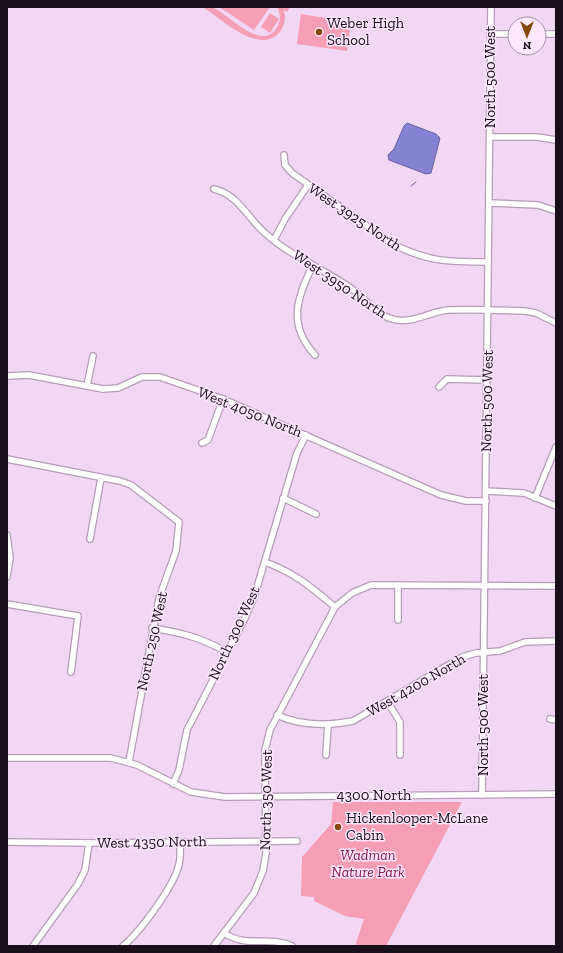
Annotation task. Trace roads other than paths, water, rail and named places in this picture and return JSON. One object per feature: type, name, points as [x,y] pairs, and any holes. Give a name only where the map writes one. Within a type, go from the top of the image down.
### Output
[{"type":"street","name":"North 500 West","points":[[482,796],[491,7]]},
{"type":"street","points":[[490,34],[507,34]]},
{"type":"street","points":[[490,137],[537,137],[556,140]]},
{"type":"street","name":"West 3925 North","points":[[284,155],[285,165],[288,169],[308,185],[391,243],[408,252],[446,262],[488,262]]},
{"type":"street","points":[[274,240],[308,185]]},
{"type":"street","name":"West 3950 North","points":[[214,189],[232,197],[258,227],[274,240],[301,259],[313,265],[356,293],[379,313],[389,318],[409,321],[448,310],[525,311],[536,313],[556,323]]},
{"type":"street","points":[[489,203],[538,205],[556,211]]},
{"type":"street","points":[[313,265],[299,298],[298,322],[306,345],[315,355]]},
{"type":"street","points":[[87,386],[93,356]]},
{"type":"street","name":"West 4050 North","points":[[7,376],[30,375],[103,389],[118,388],[142,377],[154,376],[223,400],[446,497],[466,501],[486,501]]},
{"type":"street","points":[[439,387],[447,379],[487,380]]},
{"type":"street","points":[[202,443],[208,440],[223,400]]},
{"type":"street","name":"North 300 West","points":[[173,784],[182,759],[187,730],[248,612],[265,562],[297,453],[306,435]]},
{"type":"street","points":[[535,498],[556,447]]},
{"type":"street","points":[[7,459],[101,478],[90,539]]},
{"type":"street","name":"North 250 West","points":[[101,478],[131,485],[179,522],[176,551],[159,598],[152,628],[128,762]]},
{"type":"street","points":[[486,491],[513,492],[556,506]]},
{"type":"street","points":[[283,498],[316,514]]},
{"type":"street","points":[[7,535],[10,558],[7,578]]},
{"type":"street","points":[[265,562],[287,570],[300,578],[335,607],[344,598],[371,585],[556,586]]},
{"type":"street","points":[[398,585],[398,620]]},
{"type":"street","points":[[7,604],[78,616],[71,672]]},
{"type":"street","name":"North 350 West","points":[[214,946],[254,893],[263,871],[266,841],[265,750],[270,730],[335,607]]},
{"type":"street","points":[[152,628],[182,632],[201,638],[227,652]]},
{"type":"street","name":"West 4200 North","points":[[278,715],[301,724],[328,724],[353,721],[462,657],[483,652],[500,651],[525,642],[556,641]]},
{"type":"street","points":[[387,701],[400,722],[400,755]]},
{"type":"street","points":[[326,755],[328,724]]},
{"type":"street","name":"4300 North","points":[[7,758],[97,758],[128,762],[148,770],[191,792],[208,796],[265,798],[323,795],[482,796],[556,794]]},
{"type":"street","name":"West 4350 North","points":[[7,842],[89,843],[297,841]]},
{"type":"street","points":[[123,946],[139,929],[173,881],[180,864],[180,842]]},
{"type":"street","points":[[35,945],[78,884],[84,870],[89,843]]},
{"type":"street","points":[[224,933],[242,942],[278,942],[292,946]]},
{"type":"waterway","points":[[411,186],[416,182]]},
{"type":"place","name":"Weber High School","points":[[319,32]]},
{"type":"place","name":"Hickenlooper-McLane Cabin","points":[[338,827]]},
{"type":"park label","name":"Wadman Nature Park","points":[[368,864]]}]
